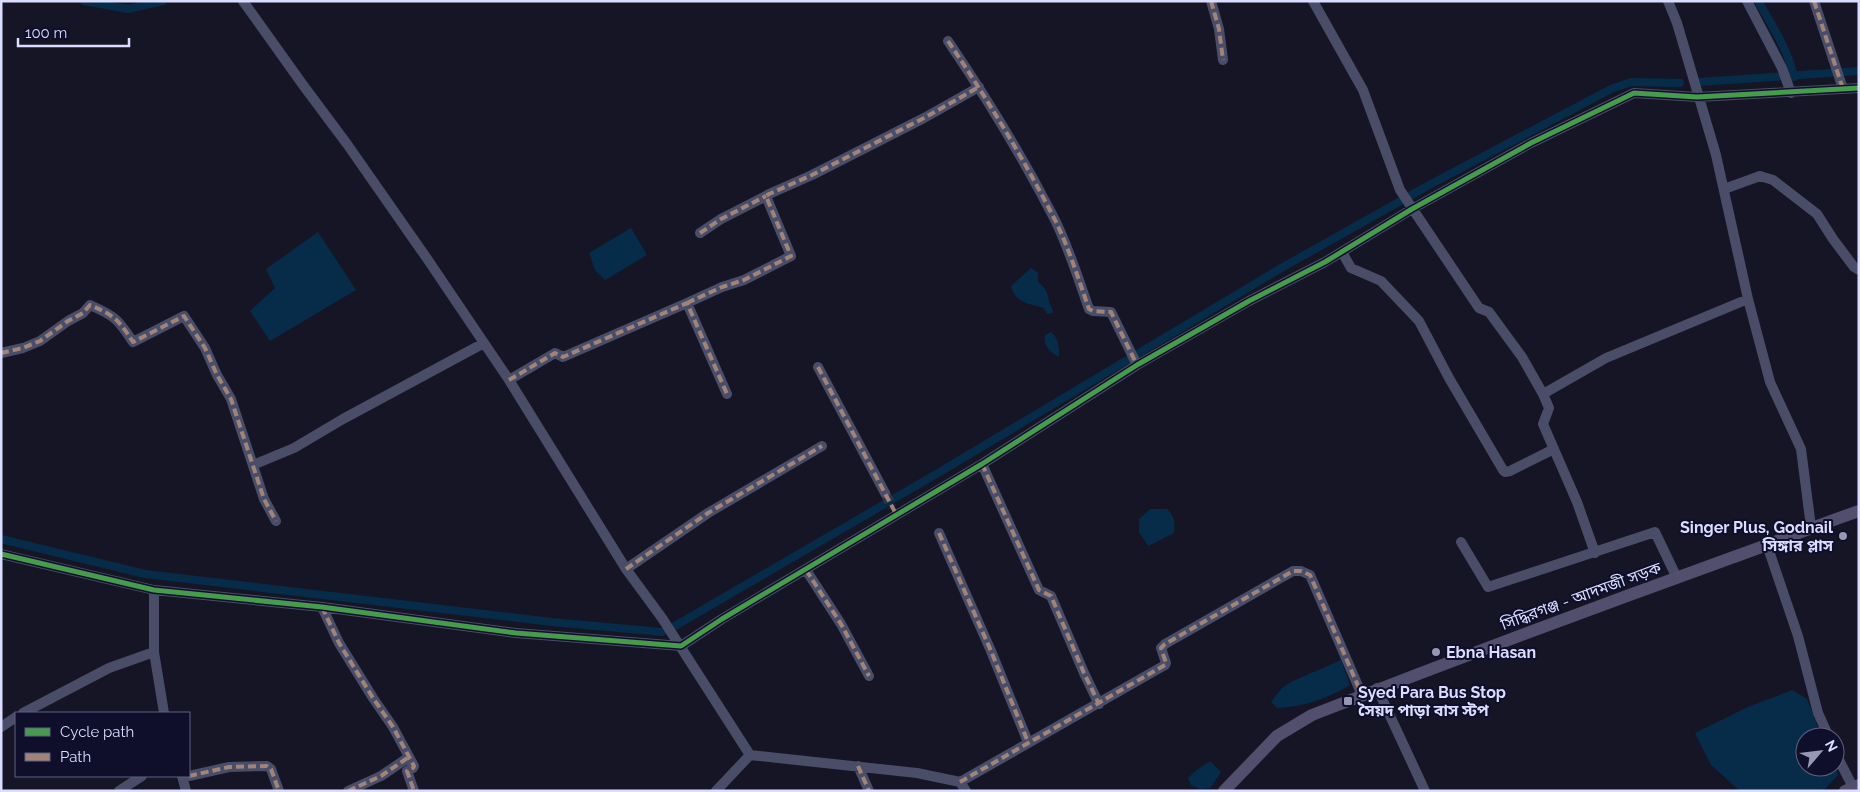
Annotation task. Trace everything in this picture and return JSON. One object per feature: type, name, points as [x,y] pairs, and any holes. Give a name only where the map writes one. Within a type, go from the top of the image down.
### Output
[{"type":"main road","name":"সিদ্ধিরগঞ্জ - আদমজী সড়ক","points":[[1224,791],[1277,736],[1312,715],[1377,688],[1566,617],[1859,511]]},
{"type":"street","points":[[243,1],[302,85],[347,144],[509,380],[626,569],[681,646],[750,755]]},
{"type":"street","points":[[1211,1],[1219,29],[1223,60]]},
{"type":"street","points":[[1313,1],[1363,90],[1400,190],[1479,308],[1489,312],[1522,357],[1543,394],[1548,405],[1543,424],[1577,502],[1595,553]]},
{"type":"street","points":[[1668,1],[1677,23],[1724,189],[1748,299],[1770,382],[1801,449],[1811,527]]},
{"type":"street","points":[[1747,1],[1782,68],[1790,88]]},
{"type":"street","points":[[1814,1],[1837,67],[1851,88]]},
{"type":"street","points":[[948,41],[978,87],[1054,217],[1074,265],[1089,309],[1111,312],[1136,363]]},
{"type":"street","points":[[700,233],[721,219],[924,118],[978,87]]},
{"type":"street","points":[[1,554],[154,590],[322,606],[516,633],[681,646],[722,619],[806,570],[894,510],[982,464],[1136,363],[1342,252],[1410,206],[1531,143],[1634,93],[1698,97],[1790,88],[1851,88]]},
{"type":"street","points":[[1724,189],[1760,176],[1773,180],[1817,214],[1833,240],[1854,268],[1859,270]]},
{"type":"street","points":[[509,380],[555,353],[563,356],[722,287],[744,280],[791,256],[766,196]]},
{"type":"street","points":[[1342,252],[1351,268],[1381,281],[1419,321],[1449,378],[1505,472],[1554,450]]},
{"type":"street","points":[[1543,394],[1606,358],[1748,299]]},
{"type":"street","points":[[687,303],[727,394]]},
{"type":"street","points":[[1,353],[23,348],[40,340],[68,320],[83,313],[90,306],[112,315],[121,324],[133,342],[184,316],[205,348],[217,375],[231,399],[264,499],[276,521]]},
{"type":"street","points":[[253,465],[294,448],[484,343]]},
{"type":"street","points":[[818,367],[885,493]]},
{"type":"street","points":[[626,569],[708,512],[822,446]]},
{"type":"street","points":[[982,464],[1039,590],[1051,596],[1099,704]]},
{"type":"street","points":[[1461,542],[1488,588],[1656,532],[1677,578]]},
{"type":"street","points":[[939,533],[1028,742]]},
{"type":"street","points":[[1767,545],[1798,636],[1818,713],[1824,727]]},
{"type":"street","points":[[806,570],[841,624],[869,676]]},
{"type":"street","points":[[750,755],[917,773],[960,782],[1165,665],[1161,648],[1165,644],[1293,571],[1302,570],[1310,576],[1362,695]]},
{"type":"street","points":[[154,590],[154,652],[164,712]]},
{"type":"street","points":[[322,606],[339,643],[393,727],[414,767],[406,771],[414,791]]},
{"type":"street","points":[[25,712],[109,668],[154,652]]},
{"type":"street","points":[[1377,688],[1426,791]]},
{"type":"street","points":[[1,727],[15,718]]},
{"type":"street","points":[[716,791],[750,755]]},
{"type":"street","points":[[348,791],[381,776],[409,757]]},
{"type":"street","points":[[190,775],[229,768],[267,766],[271,770],[278,791]]},
{"type":"street","points":[[858,766],[869,791]]},
{"type":"street","points":[[1845,772],[1853,788]]},
{"type":"street","points":[[119,791],[140,777]]},
{"type":"street","points":[[185,777],[186,791]]},
{"type":"street","points":[[960,782],[966,791]]},
{"type":"water","points":[[631,228],[647,255],[605,280],[595,270],[589,253]]},
{"type":"water","points":[[318,232],[356,290],[270,341],[250,311],[275,288],[266,269]]},
{"type":"water","points":[[1031,268],[1038,273],[1038,282],[1046,290],[1053,313],[1047,314],[1044,308],[1020,300],[1013,292],[1011,286]]},
{"type":"water","points":[[1051,332],[1057,340],[1059,357],[1050,351],[1045,342],[1045,335]]},
{"type":"water","points":[[1150,509],[1167,509],[1170,512],[1173,517],[1174,533],[1148,546],[1139,532],[1139,519]]},
{"type":"water","points":[[1341,660],[1350,685],[1324,698],[1297,706],[1277,708],[1271,702],[1282,688],[1291,682]]},
{"type":"water","points":[[1792,690],[1807,699],[1818,727],[1795,727],[1795,777],[1836,777],[1825,789],[1820,791],[1740,791],[1711,765],[1695,733],[1748,707]]},
{"type":"water","points":[[1210,761],[1221,772],[1210,788],[1200,789],[1191,785],[1188,778]]},
{"type":"waterway","points":[[84,1],[128,9],[163,1]]},
{"type":"waterway","points":[[1758,1],[1784,47],[1794,77]]},
{"type":"waterway","points":[[1699,82],[1859,71]]},
{"type":"waterway","points":[[675,626],[938,473],[1283,267],[1431,184],[1611,89],[1631,82],[1680,83]]},
{"type":"waterway","points":[[1,539],[145,574],[552,622],[662,632]]},
{"type":"tunnel","points":[[885,493],[892,507]]},
{"type":"marked path","points":[[1211,1],[1219,29],[1223,60]]},
{"type":"marked path","points":[[1814,1],[1843,89]]},
{"type":"marked path","points":[[948,41],[1003,127],[1053,216],[1068,250],[1089,309],[1111,312],[1137,365]]},
{"type":"marked path","points":[[687,303],[722,287],[744,280],[791,256],[766,196],[812,175],[924,118],[979,87]]},
{"type":"marked path","points":[[700,233],[721,219],[766,196]]},
{"type":"marked path","points":[[509,380],[555,353],[563,357],[687,303],[727,394]]},
{"type":"marked path","points":[[1,353],[23,348],[40,341],[83,313],[90,305],[115,319],[133,342],[184,316],[205,348],[217,375],[231,399],[264,499],[276,521]]},
{"type":"marked path","points":[[818,367],[896,514]]},
{"type":"marked path","points":[[626,569],[708,513],[822,446]]},
{"type":"marked path","points":[[982,464],[1039,590],[1051,596],[1099,704]]},
{"type":"marked path","points":[[939,533],[991,651],[1028,742]]},
{"type":"marked path","points":[[806,570],[841,624],[869,676]]},
{"type":"marked path","points":[[960,782],[1165,665],[1161,648],[1165,644],[1293,571],[1301,571],[1310,575],[1362,695]]},
{"type":"marked path","points":[[322,607],[339,643],[393,727],[414,766],[407,771],[414,791]]},
{"type":"marked path","points":[[348,791],[381,776],[409,757]]},
{"type":"marked path","points":[[190,776],[229,767],[267,766],[271,769],[279,791]]},
{"type":"marked path","points":[[858,766],[869,791]]},
{"type":"cycle path","points":[[1,554],[154,590],[322,607],[516,633],[681,646],[722,619],[982,464],[1137,365],[1249,301],[1325,262],[1412,209],[1531,143],[1634,93],[1697,97],[1859,88]]},
{"type":"place","name":"Singer Plus, Godnail সিঙ্গার প্লাস","points":[[1843,536]]},
{"type":"place","name":"Ebna Hasan","points":[[1436,652]]},
{"type":"place","name":"Syed Para Bus Stop সৈয়দ পাড়া বাস স্টপ","points":[[1348,701]]}]
